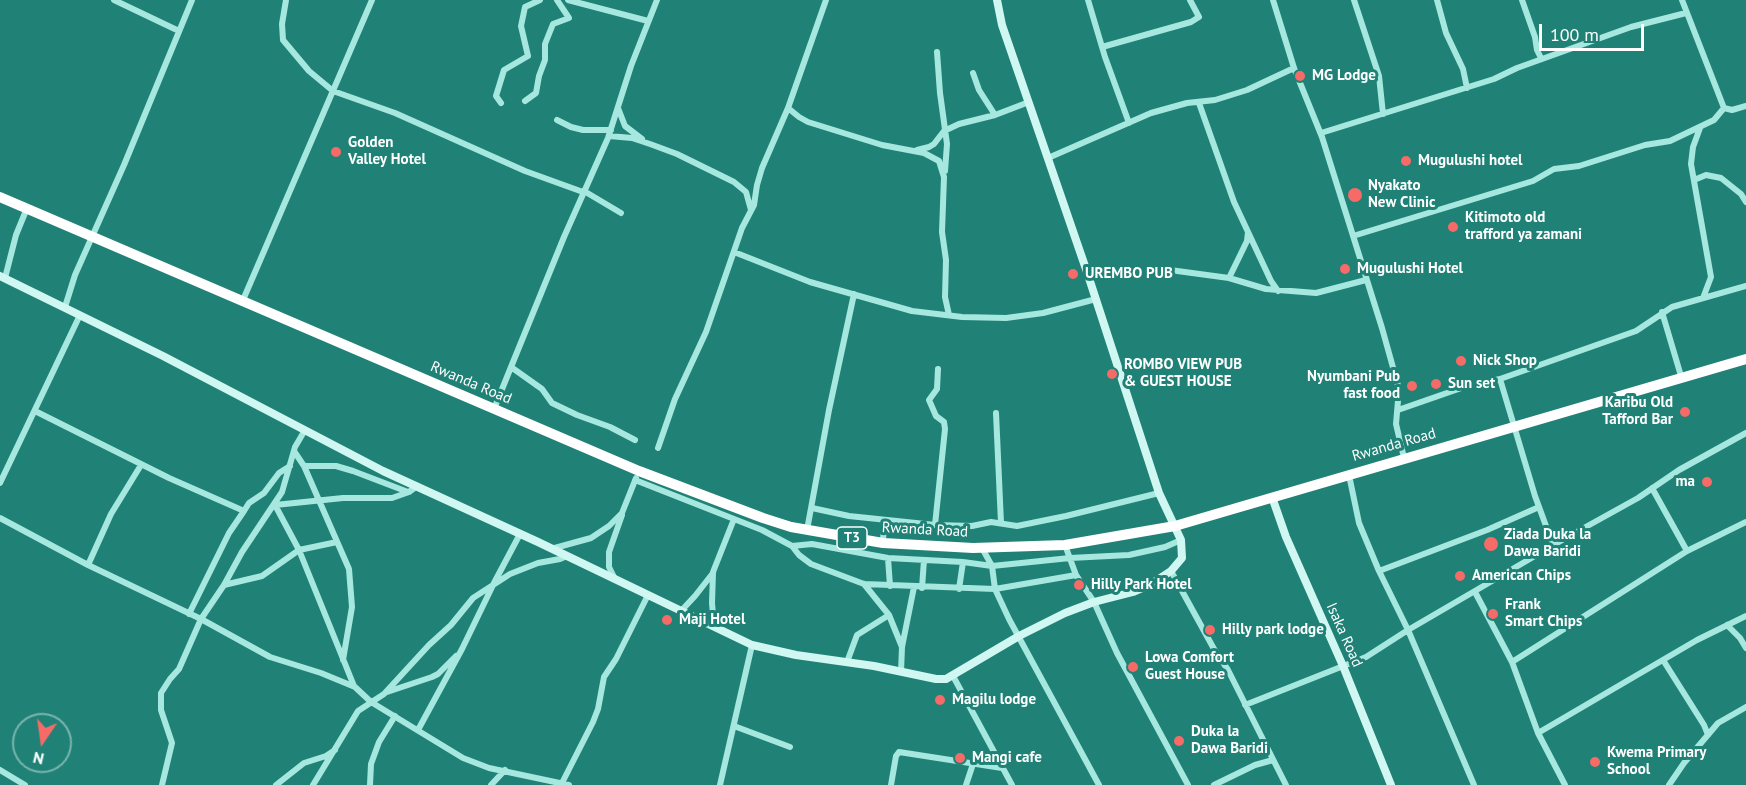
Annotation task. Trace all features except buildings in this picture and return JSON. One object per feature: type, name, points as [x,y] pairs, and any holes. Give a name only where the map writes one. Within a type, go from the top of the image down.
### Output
[{"type":"highway","name":"Rwanda Road","points":[[0,196],[494,408],[637,476],[763,518],[807,530],[883,543],[982,548],[1065,545],[1175,526],[1681,376],[1746,359]]},
{"type":"street","points":[[114,0],[179,31]]},
{"type":"street","points":[[65,307],[75,275],[94,236],[192,0]]},
{"type":"street","points":[[286,0],[282,24],[283,40],[309,71],[333,91],[395,113],[525,171],[583,192],[621,213]]},
{"type":"street","points":[[243,300],[372,0]]},
{"type":"street","points":[[501,103],[496,96],[504,70],[528,56],[521,26],[525,7],[540,0]]},
{"type":"street","points":[[525,101],[536,93],[545,60],[545,44],[553,24],[568,18],[557,0]]},
{"type":"street","points":[[568,0],[648,21]]},
{"type":"street","points":[[494,408],[583,192],[610,133],[657,0]]},
{"type":"street","points":[[658,448],[675,399],[706,332],[742,228],[754,205],[762,168],[788,108],[826,0]]},
{"type":"street","points":[[27,208],[2,277],[65,307],[383,471],[752,645],[796,655],[946,680],[1019,636],[1065,613],[1094,602],[1133,592],[1171,571],[1182,558],[1181,540],[1159,493],[1087,272],[1002,25],[997,0]]},
{"type":"street","points":[[1088,0],[1129,123]]},
{"type":"street","points":[[1102,47],[1191,22],[1198,17],[1190,0]]},
{"type":"street","points":[[1273,0],[1294,68],[1321,134],[1382,328],[1398,389],[1396,424],[1404,458]]},
{"type":"street","points":[[1354,0],[1379,76],[1383,114]]},
{"type":"street","points":[[1437,0],[1446,33],[1462,69],[1467,88]]},
{"type":"street","points":[[1522,0],[1541,58]]},
{"type":"street","points":[[1682,0],[1724,108],[1729,110],[1746,106]]},
{"type":"street","points":[[1321,134],[1494,79],[1541,58],[1631,27],[1686,13]]},
{"type":"street","points":[[937,52],[947,144],[942,232],[946,260],[945,297],[949,315]]},
{"type":"street","points":[[1048,158],[1150,112],[1187,103],[1199,103],[1246,90],[1294,68]]},
{"type":"street","points":[[973,73],[979,90],[995,116]]},
{"type":"street","points":[[913,151],[934,144],[944,130],[969,121],[995,116],[1029,102]]},
{"type":"street","points":[[1199,103],[1234,202],[1271,281],[1278,291]]},
{"type":"street","points":[[618,107],[627,129],[650,144]]},
{"type":"street","points":[[788,108],[799,117],[836,131],[882,145],[929,154],[939,161],[944,177]]},
{"type":"street","points":[[1353,236],[1533,181],[1552,169],[1579,166],[1646,145],[1670,141],[1714,120],[1724,108]]},
{"type":"street","points":[[557,120],[571,127],[622,136],[677,154],[734,182],[746,192],[751,210]]},
{"type":"street","points":[[1700,128],[1693,147],[1691,164],[1711,277],[1703,298]]},
{"type":"street","points":[[1694,180],[1706,175],[1721,178],[1741,194],[1746,202]]},
{"type":"street","points":[[1230,278],[1247,241],[1248,228]]},
{"type":"street","points":[[734,252],[810,282],[912,311],[1006,318],[1043,313],[1096,299]]},
{"type":"street","points":[[1087,272],[1144,273],[1170,270],[1230,278],[1278,291],[1316,293],[1366,280]]},
{"type":"street","points":[[1398,410],[1467,386],[1500,379],[1636,331],[1672,307],[1746,286]]},
{"type":"street","points":[[807,530],[829,410],[854,294]]},
{"type":"street","points":[[1662,312],[1681,376]]},
{"type":"street","points":[[0,483],[80,315]]},
{"type":"street","points":[[511,367],[542,389],[552,403],[635,440]]},
{"type":"street","points":[[935,525],[945,429],[944,422],[936,416],[929,400],[937,389],[938,369]]},
{"type":"street","points":[[1500,379],[1553,545]]},
{"type":"street","points":[[35,411],[141,465],[244,511]]},
{"type":"street","points":[[996,413],[1001,523]]},
{"type":"street","points":[[162,785],[172,743],[161,710],[161,693],[179,669],[201,619],[282,492],[298,438],[304,430]]},
{"type":"street","points":[[1245,705],[1366,657],[1553,545],[1638,498],[1679,470],[1746,433]]},
{"type":"street","points":[[294,451],[304,466],[349,569],[352,607],[343,660]]},
{"type":"street","points":[[88,565],[111,514],[141,465]]},
{"type":"street","points":[[189,614],[229,533],[249,503],[268,488],[279,473],[290,466]]},
{"type":"street","points":[[304,466],[345,468],[409,492]]},
{"type":"street","points":[[1349,474],[1359,523],[1378,571],[1408,630],[1474,785]]},
{"type":"street","points":[[615,579],[609,567],[609,552],[637,476],[762,530],[792,546],[811,564],[864,584],[995,589],[1076,575]]},
{"type":"street","points":[[274,505],[343,498],[392,498],[409,492],[417,486]]},
{"type":"street","points":[[1652,488],[1687,551]]},
{"type":"street","points":[[812,508],[884,520],[935,525],[972,526],[991,522],[1017,526],[1159,493]]},
{"type":"street","name":"Isaka Road","points":[[1272,497],[1286,537],[1343,666],[1391,785]]},
{"type":"street","points":[[274,505],[299,550],[355,687]]},
{"type":"street","points":[[1378,571],[1487,530],[1539,507]]},
{"type":"street","points":[[551,549],[591,538],[609,526],[622,513]]},
{"type":"street","points":[[0,518],[88,565],[201,619],[270,657],[321,673],[355,687],[371,702],[463,758],[489,768],[565,784],[598,709],[604,677],[616,659],[648,595]]},
{"type":"street","points":[[681,610],[713,572],[734,519]]},
{"type":"street","points":[[883,543],[884,520]]},
{"type":"street","points":[[1512,662],[1687,551],[1746,522]]},
{"type":"street","points":[[418,730],[462,650],[520,534]]},
{"type":"street","points":[[792,546],[826,545],[888,558],[992,566],[1129,555],[1165,547],[1181,540]]},
{"type":"street","points":[[224,585],[262,576],[299,550],[337,542]]},
{"type":"street","points":[[1065,545],[1076,575],[1094,602],[1117,653],[1188,785]]},
{"type":"street","points":[[982,548],[992,566],[995,589],[1099,785]]},
{"type":"street","points":[[384,694],[429,645],[451,625],[473,598],[494,584],[528,567],[567,556]]},
{"type":"street","points":[[888,558],[890,586]]},
{"type":"street","points":[[922,588],[924,560]]},
{"type":"street","points":[[959,589],[963,562]]},
{"type":"street","points":[[1171,571],[1228,670],[1286,785]]},
{"type":"street","points":[[713,572],[714,626]]},
{"type":"street","points":[[864,584],[889,615],[902,647]]},
{"type":"street","points":[[901,672],[902,647],[914,587]]},
{"type":"street","points":[[1475,592],[1512,662],[1538,733],[1565,785]]},
{"type":"street","points":[[847,662],[857,634],[889,615]]},
{"type":"street","points":[[1538,733],[1663,660],[1746,616]]},
{"type":"street","points":[[1727,625],[1746,648]]},
{"type":"street","points":[[720,785],[752,645]]},
{"type":"street","points":[[313,785],[358,711],[384,694],[438,674],[462,650]]},
{"type":"street","points":[[1663,660],[1708,735]]},
{"type":"street","points":[[953,676],[1012,785]]},
{"type":"street","points":[[1669,785],[1718,723],[1746,707]]},
{"type":"street","points":[[370,785],[370,773],[375,753],[382,736],[395,716]]},
{"type":"street","points":[[734,726],[790,747]]},
{"type":"street","points":[[276,785],[304,763],[326,756],[338,747]]},
{"type":"street","points":[[891,785],[898,753],[1002,768]]},
{"type":"street","points":[[1214,785],[1255,765],[1273,760]]},
{"type":"street","points":[[966,785],[973,764]]},
{"type":"street","points":[[491,785],[505,770]]},
{"type":"street","points":[[0,779],[3,772],[25,785]]},
{"type":"place","name":"MG Lodge","points":[[1300,76]]},
{"type":"place","name":"Golden Valley Hotel","points":[[336,152]]},
{"type":"place","name":"Mugulushi hotel","points":[[1406,161]]},
{"type":"place","name":"Nyakato New Clinic","points":[[1355,195]]},
{"type":"place","name":"Kitimoto old trafford ya zamani","points":[[1453,227]]},
{"type":"place","name":"Mugulushi Hotel","points":[[1345,269]]},
{"type":"place","name":"UREMBO PUB","points":[[1073,274]]},
{"type":"place","name":"Nick Shop","points":[[1461,361]]},
{"type":"place","name":"ROMBO VIEW PUB & GUEST HOUSE","points":[[1112,374]]},
{"type":"place","name":"Sun set","points":[[1436,384]]},
{"type":"place","name":"Nyumbani Pub fast food","points":[[1412,386]]},
{"type":"place","name":"Karibu Old Tafford Bar","points":[[1685,412]]},
{"type":"place","name":"ma","points":[[1707,482]]},
{"type":"place","name":"Ziada Duka la Dawa Baridi","points":[[1491,544]]},
{"type":"place","name":"American Chips","points":[[1460,576]]},
{"type":"place","name":"Hilly Park Hotel","points":[[1079,585]]},
{"type":"place","name":"Frank Smart Chips","points":[[1493,614]]},
{"type":"place","name":"Maji Hotel","points":[[667,620]]},
{"type":"place","name":"Hilly park lodge","points":[[1210,630]]},
{"type":"place","name":"Lowa Comfort Guest House","points":[[1133,667]]},
{"type":"place","name":"Magilu lodge","points":[[940,700]]},
{"type":"place","name":"Duka la Dawa Baridi","points":[[1179,741]]},
{"type":"place","name":"Mangi cafe","points":[[960,758]]},
{"type":"place","name":"Kwema Primary School","points":[[1595,762]]}]
